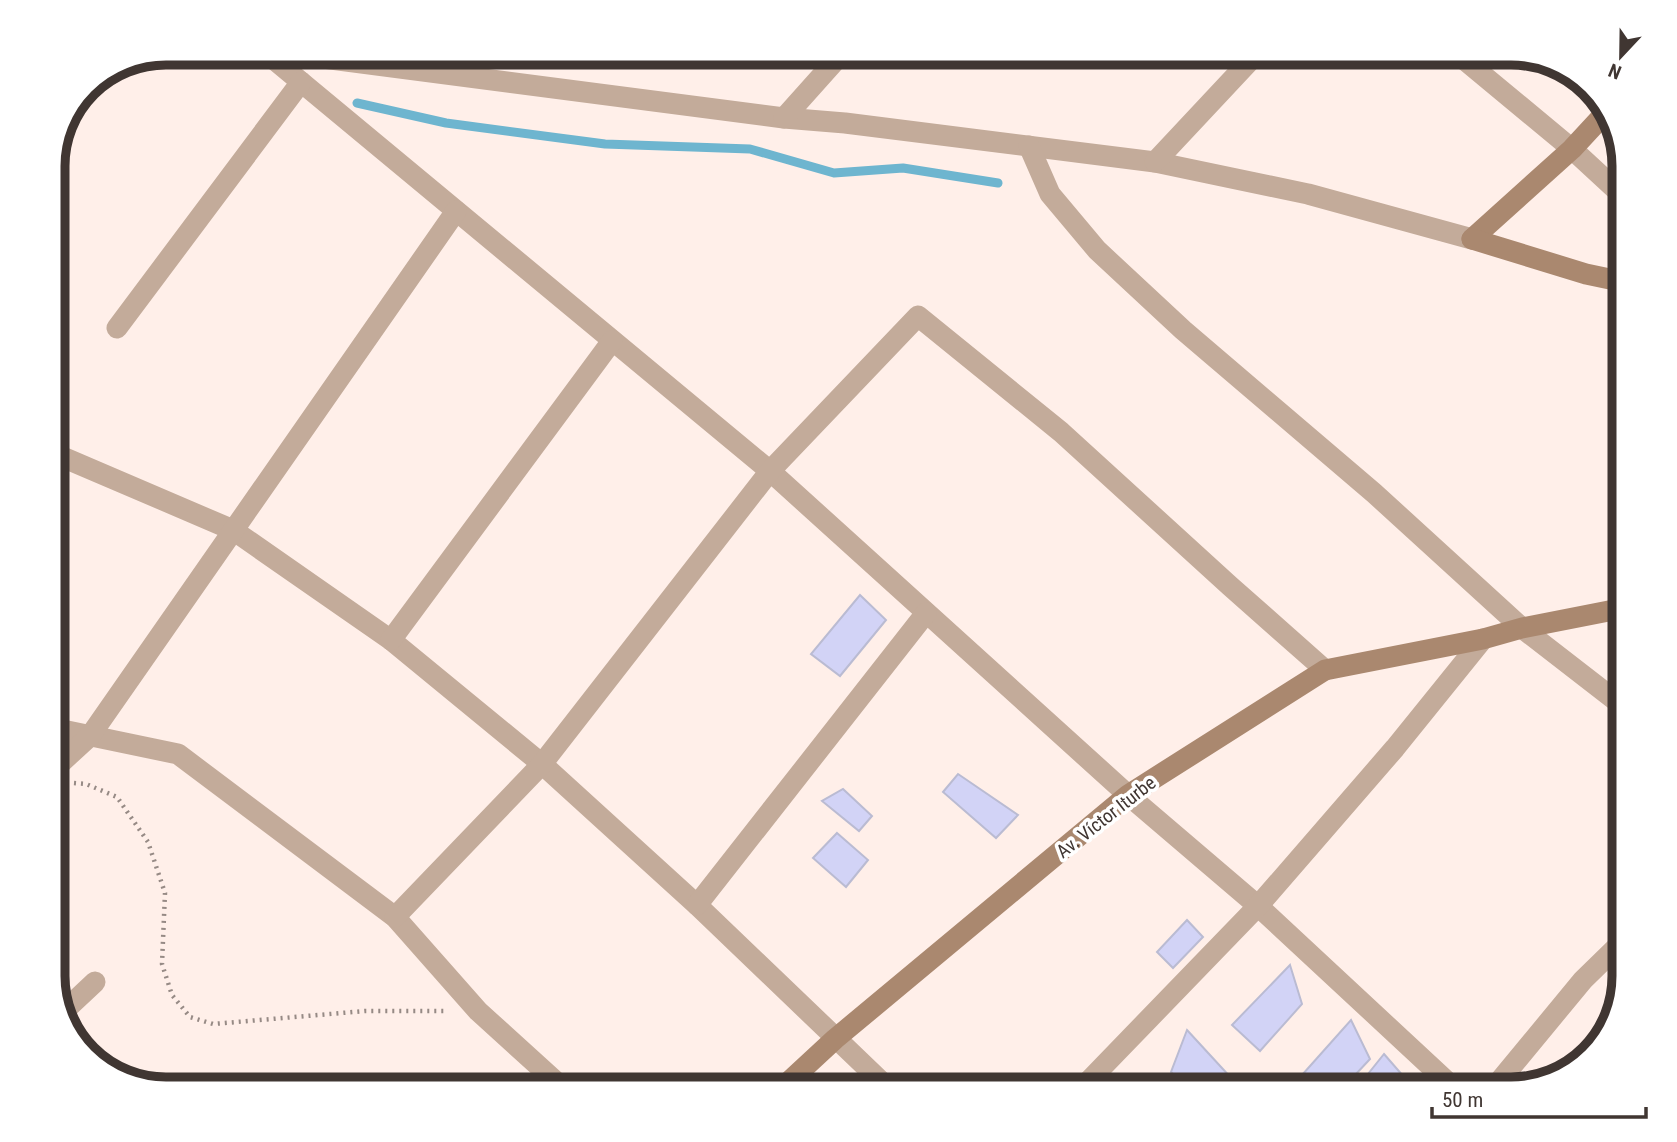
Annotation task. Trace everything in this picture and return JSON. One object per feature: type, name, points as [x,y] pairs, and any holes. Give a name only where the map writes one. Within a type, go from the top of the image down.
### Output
[{"type":"street","points":[[281,65],[770,471],[1128,796],[1258,906],[1441,1077]]},
{"type":"street","points":[[377,65],[784,118],[845,123],[1155,162],[1308,194],[1612,279]]},
{"type":"street","points":[[784,118],[831,65]]},
{"type":"street","points":[[1155,162],[1246,65]]},
{"type":"street","points":[[1470,65],[1612,185]]},
{"type":"street","points":[[117,328],[301,82]]},
{"type":"street","points":[[1472,239],[1572,149],[1601,118]]},
{"type":"street","points":[[1029,146],[1050,194],[1097,250],[1183,330],[1374,493],[1522,628],[1612,697]]},
{"type":"street","points":[[65,767],[90,736],[456,211]]},
{"type":"street","points":[[395,917],[542,764],[770,471],[918,316],[1061,432],[1325,670]]},
{"type":"street","points":[[391,640],[612,341]]},
{"type":"street","points":[[65,458],[233,530],[391,640],[542,764],[697,905],[875,1077]]},
{"type":"street","name":"Av. Víctor Iturbe","points":[[795,1077],[835,1039],[1128,796],[1325,670],[1612,611]]},
{"type":"street","points":[[697,905],[926,613]]},
{"type":"street","points":[[1094,1077],[1258,906],[1395,748],[1483,639]]},
{"type":"street","points":[[65,731],[178,754],[395,917],[478,1011],[550,1077]]},
{"type":"street","points":[[1504,1077],[1583,980],[1612,952]]},
{"type":"street","points":[[69,1006],[95,982]]},
{"type":"path","points":[[65,778],[117,797],[148,842],[165,893],[162,964],[172,995],[190,1017],[213,1024],[365,1011],[478,1011]]},
{"type":"building","points":[[860,595],[886,620],[840,676],[811,654]]},
{"type":"building","points":[[958,774],[1018,815],[996,838],[943,792]]},
{"type":"building","points":[[843,789],[872,816],[859,831],[822,801]]},
{"type":"building","points":[[837,833],[868,860],[846,887],[813,858]]},
{"type":"building","points":[[1187,920],[1203,937],[1173,968],[1157,952]]},
{"type":"building","points":[[1290,965],[1302,1004],[1260,1051],[1232,1025]]},
{"type":"building","points":[[1351,1020],[1370,1059],[1353,1077],[1302,1075]]},
{"type":"building","points":[[1187,1030],[1230,1077],[1176,1077],[1171,1072]]},
{"type":"building","points":[[1384,1054],[1404,1077],[1366,1077]]},
{"type":"waterway","points":[[357,103],[446,123],[605,144],[750,149],[834,173],[903,168],[998,183]]}]
